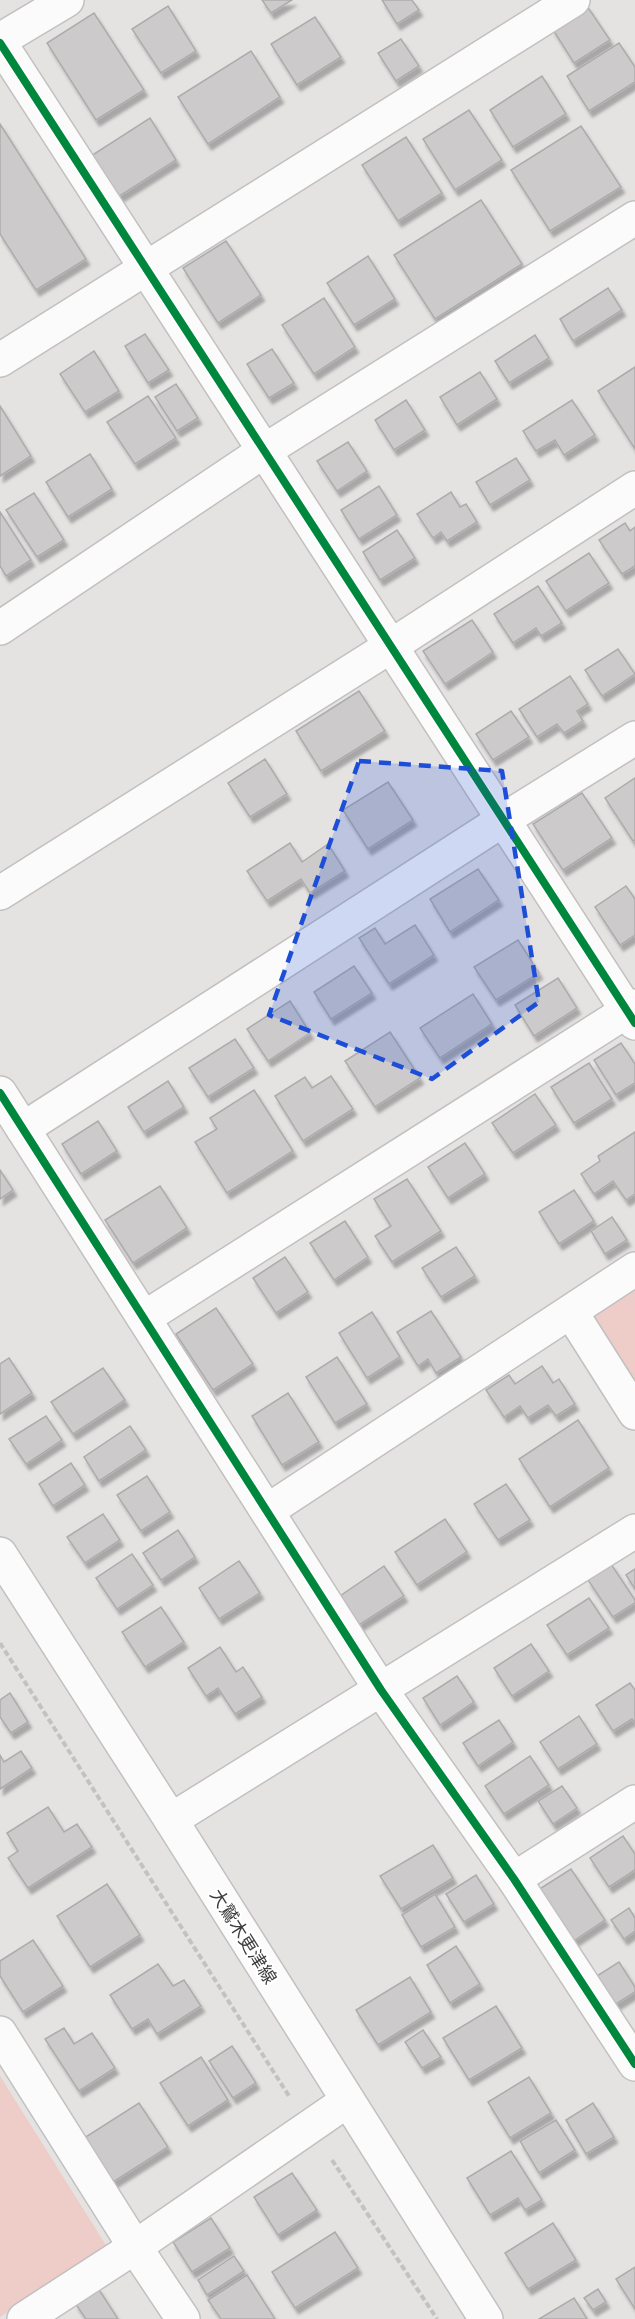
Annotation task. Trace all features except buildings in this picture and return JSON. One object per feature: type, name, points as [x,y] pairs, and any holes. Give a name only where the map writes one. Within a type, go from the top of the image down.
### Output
[{"type":"street","points":[[67,0],[0,42],[503,820],[632,1013],[144,1318]]},
{"type":"street","points":[[0,360],[146,266],[573,0]]},
{"type":"street","points":[[0,628],[264,450],[635,218]]},
{"type":"street","points":[[0,893],[391,646],[635,488]]},
{"type":"street","points":[[23,1128],[635,738]]},
{"type":"street","points":[[0,1093],[381,1690],[514,1879],[635,2064]]},
{"type":"street","points":[[267,1511],[635,1269]]},
{"type":"street","points":[[571,1311],[635,1413]]},
{"type":"street","points":[[171,1821],[635,1531]]},
{"type":"street","name":"大鷲木更津線","points":[[0,1554],[486,2319]]},
{"type":"street","points":[[514,1879],[635,1802]]},
{"type":"street","points":[[0,2033],[183,2319]]},
{"type":"street","points":[[24,2319],[135,2247],[347,2101]]},
{"type":"path","points":[[0,1643],[294,2104]]},
{"type":"path","points":[[332,2160],[437,2319]]},
{"type":"highlighted area","points":[[359,761],[502,771],[539,1002],[432,1079],[269,1015]]},
{"type":"shaded area","points":[[635,1288],[635,1386],[591,1316]]},
{"type":"shaded area","points":[[0,2076],[107,2247],[0,2317]]},
{"type":"cycle path","points":[[0,43],[635,1023]]},
{"type":"cycle path","points":[[0,1093],[381,1690],[514,1879],[635,2064]]}]
